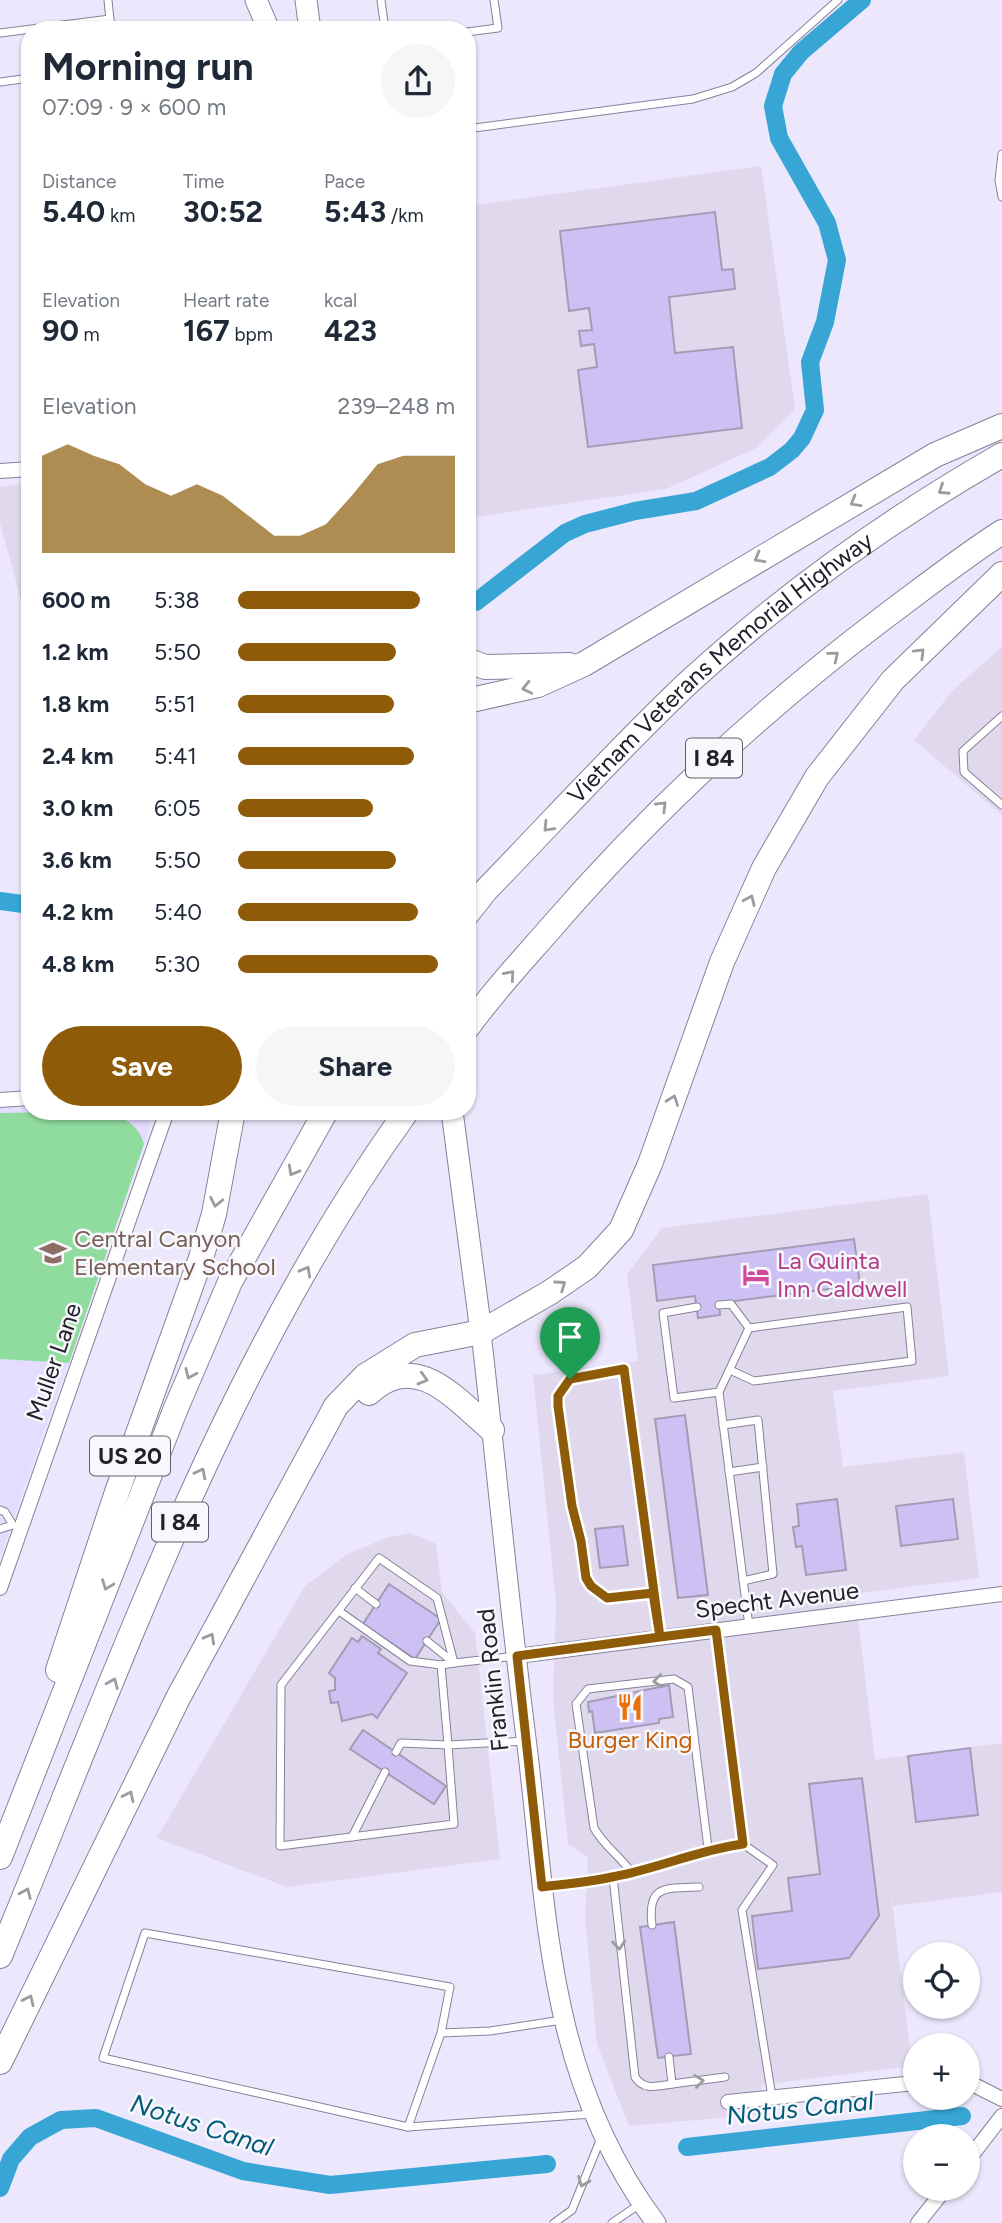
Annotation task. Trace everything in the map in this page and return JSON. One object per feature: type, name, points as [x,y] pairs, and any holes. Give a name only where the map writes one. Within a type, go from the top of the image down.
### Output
[{"type":"highway","points":[[476,699],[538,685],[584,664],[935,455],[1002,426]]},
{"type":"highway","name":"Vietnam Veterans Memorial Highway","points":[[476,903],[689,682],[786,598],[944,488],[1002,455]]},
{"type":"highway","name":"I 84","points":[[476,1017],[587,885],[665,803],[743,732],[845,647],[1002,532]]},
{"type":"highway","points":[[0,2062],[178,1698],[336,1406],[365,1376],[415,1345],[481,1332],[587,1267],[621,1230],[650,1164],[722,962],[764,869],[817,777],[893,680],[1002,574]]},
{"type":"highway","points":[[476,664],[485,667],[513,668],[584,664]]},
{"type":"highway","name":"US 20","points":[[22,1799],[47,1705],[117,1492],[201,1258],[214,1213],[231,1120]]},
{"type":"highway","name":"I 84","points":[[0,1857],[176,1408],[230,1282],[321,1120]]},
{"type":"highway","name":"I 84","points":[[0,1956],[194,1487],[266,1343],[326,1234],[401,1120]]},
{"type":"highway","points":[[301,1474],[355,1406],[392,1378],[406,1375],[430,1378],[492,1430]]},
{"type":"main road","points":[[256,0],[260,21]]},
{"type":"main road","points":[[256,0],[265,21]]},
{"type":"main road","points":[[306,0],[309,21]]},
{"type":"main road","name":"Franklin Road","points":[[453,1120],[481,1332],[542,1887],[562,2020],[603,2134],[656,2223]]},
{"type":"street","points":[[0,471],[21,470]]},
{"type":"street","points":[[0,1100],[21,1099]]},
{"type":"street","name":"Muller Lane","points":[[0,1588],[17,1527],[164,1120]]},
{"type":"street","name":"Specht Avenue","points":[[517,1656],[1002,1594]]},
{"type":"street","points":[[728,2102],[903,2084]]},
{"type":"street","points":[[980,2088],[1002,2099]]},
{"type":"street","points":[[980,2144],[1002,2116]]},
{"type":"street","points":[[918,2223],[935,2201]]},
{"type":"lane","points":[[94,21],[110,19],[108,0]]},
{"type":"lane","points":[[381,0],[384,21]]},
{"type":"lane","points":[[476,31],[498,28],[494,0]]},
{"type":"lane","points":[[476,128],[693,99],[732,87],[756,73],[838,0]]},
{"type":"lane","points":[[0,33],[21,30]]},
{"type":"lane","points":[[0,82],[21,79]]},
{"type":"lane","points":[[1002,153],[999,180],[1002,197]]},
{"type":"lane","points":[[1002,716],[963,751],[964,772],[1002,805]]},
{"type":"lane","points":[[719,1305],[731,1304],[750,1328]]},
{"type":"lane","points":[[697,1307],[663,1313],[674,1398],[719,1392]]},
{"type":"lane","points":[[730,1370],[754,1381],[912,1361],[907,1307],[750,1328]]},
{"type":"lane","points":[[749,1626],[719,1392],[750,1328]]},
{"type":"lane","points":[[653,1593],[607,1598],[591,1586],[572,1506],[560,1418],[558,1396],[570,1379],[624,1369],[660,1637]]},
{"type":"lane","points":[[723,1425],[758,1420],[773,1574],[743,1581]]},
{"type":"lane","points":[[729,1472],[763,1466]]},
{"type":"lane","points":[[0,1510],[5,1512],[17,1527]]},
{"type":"lane","points":[[0,1529],[17,1527]]},
{"type":"lane","points":[[441,1665],[454,1824],[280,1846],[281,1685],[379,1558],[437,1598],[454,1663]]},
{"type":"lane","points":[[355,1588],[376,1604]]},
{"type":"lane","points":[[339,1611],[410,1661],[441,1665],[517,1656]]},
{"type":"lane","points":[[716,1630],[743,1844]]},
{"type":"lane","points":[[427,1641],[454,1663]]},
{"type":"lane","points":[[631,1872],[617,1853],[603,1844],[594,1828],[576,1704],[580,1695],[588,1689],[674,1679],[688,1687],[708,1849]]},
{"type":"lane","points":[[396,1752],[401,1743],[449,1745],[525,1741]]},
{"type":"lane","points":[[352,1837],[385,1772]]},
{"type":"lane","points":[[542,1887],[613,1877],[695,1856],[708,1849],[743,1844],[773,1865],[742,1910],[772,2097]]},
{"type":"lane","points":[[613,1877],[635,2077],[639,2084],[647,2088],[725,2077]]},
{"type":"lane","points":[[652,1925],[650,1906],[653,1897],[660,1891],[699,1887]]},
{"type":"lane","points":[[408,2127],[441,2034],[450,1987],[145,1933],[103,2058],[408,2127],[594,2114]]},
{"type":"lane","points":[[441,2034],[490,2031],[562,2020]]},
{"type":"lane","points":[[669,2057],[672,2084]]},
{"type":"lane","points":[[554,2223],[572,2210],[603,2134]]},
{"type":"lane","points":[[612,2223],[642,2203]]},
{"type":"shaded area","points":[[761,166],[795,409],[756,448],[666,489],[476,517],[476,205]]},
{"type":"shaded area","points":[[21,484],[21,601],[0,522],[0,487]]},
{"type":"shaded area","points":[[1002,647],[1002,815],[914,740],[953,690]]},
{"type":"shaded area","name":"Central Canyon Elementary School","points":[[21,1107],[21,1120],[149,1120],[150,1127],[0,1559],[0,1108]]},
{"type":"shaded area","points":[[928,1194],[949,1376],[833,1391],[843,1467],[964,1452],[979,1578],[855,1594],[903,1991],[903,2019],[906,2019],[908,2033],[903,2033],[903,2067],[761,2085],[764,2114],[629,2126],[597,2044],[585,1918],[588,1858],[568,1844],[553,1699],[556,1603],[533,1375],[638,1361],[627,1274],[662,1228]]},
{"type":"shaded area","points":[[410,1533],[436,1544],[442,1592],[475,1633],[500,1859],[287,1887],[157,1838],[305,1586],[346,1555],[386,1538]]},
{"type":"shaded area","points":[[1002,1743],[1002,1892],[893,1906],[875,1760]]},
{"type":"green space","name":"Central Canyon Elementary School","points":[[0,1113],[21,1113],[21,1120],[125,1120],[138,1131],[144,1144],[69,1363],[0,1359]]},
{"type":"building","points":[[715,212],[722,270],[733,269],[735,289],[669,297],[675,353],[733,347],[742,428],[588,447],[578,370],[597,367],[594,344],[581,346],[579,331],[592,330],[589,308],[569,311],[560,231]]},
{"type":"building","name":"La Quinta Inn Caldwell","points":[[854,1239],[860,1285],[719,1303],[720,1315],[698,1318],[695,1296],[657,1301],[653,1265]]},
{"type":"building","points":[[685,1415],[708,1595],[678,1598],[655,1419]]},
{"type":"building","points":[[837,1499],[846,1570],[806,1575],[802,1546],[796,1547],[793,1527],[799,1526],[797,1504]]},
{"type":"building","points":[[953,1499],[958,1539],[901,1546],[896,1506]]},
{"type":"building","points":[[623,1526],[628,1565],[600,1568],[595,1529]]},
{"type":"building","points":[[389,1584],[441,1619],[415,1659],[363,1624]]},
{"type":"building","points":[[362,1636],[381,1649],[378,1653],[407,1673],[377,1718],[372,1714],[342,1721],[338,1702],[331,1703],[329,1691],[335,1690],[335,1678],[329,1673],[352,1638],[358,1642]]},
{"type":"building","name":"Burger King","points":[[669,1685],[673,1717],[659,1719],[659,1723],[595,1733],[588,1702]]},
{"type":"building","points":[[363,1730],[446,1786],[434,1804],[350,1749]]},
{"type":"building","points":[[970,1748],[978,1815],[916,1822],[908,1756]]},
{"type":"building","points":[[862,1778],[879,1916],[849,1958],[758,1969],[752,1916],[792,1911],[788,1878],[820,1874],[809,1784]]},
{"type":"building","points":[[674,1922],[691,2054],[658,2058],[640,1927]]},
{"type":"waterway","points":[[476,602],[565,533],[585,524],[635,511],[696,501],[770,467],[792,450],[802,438],[815,410],[810,362],[825,322],[837,260],[827,223],[779,138],[773,106],[783,74],[801,52],[862,0]]},
{"type":"waterway","points":[[0,901],[21,904]]},
{"type":"waterway","name":"Notus Canal","points":[[687,2147],[962,2116]]},
{"type":"waterway","name":"Notus Canal","points":[[0,2188],[11,2159],[30,2137],[61,2120],[96,2118],[243,2171],[330,2185],[547,2164]]},
{"type":"place","name":"Central Canyon Elementary School","points":[[53,1253]]},
{"type":"place","name":"La Quinta Inn Caldwell","points":[[756,1275]]},
{"type":"place","name":"Burger King","points":[[630,1707]]},
{"type":"route","points":[[570,1379],[562,1386],[558,1406],[572,1506],[581,1541],[586,1578],[598,1593],[607,1598],[653,1593],[660,1637],[716,1630],[743,1844],[708,1849],[695,1856],[613,1877],[542,1887],[517,1656],[660,1637],[624,1369],[570,1379]]}]
